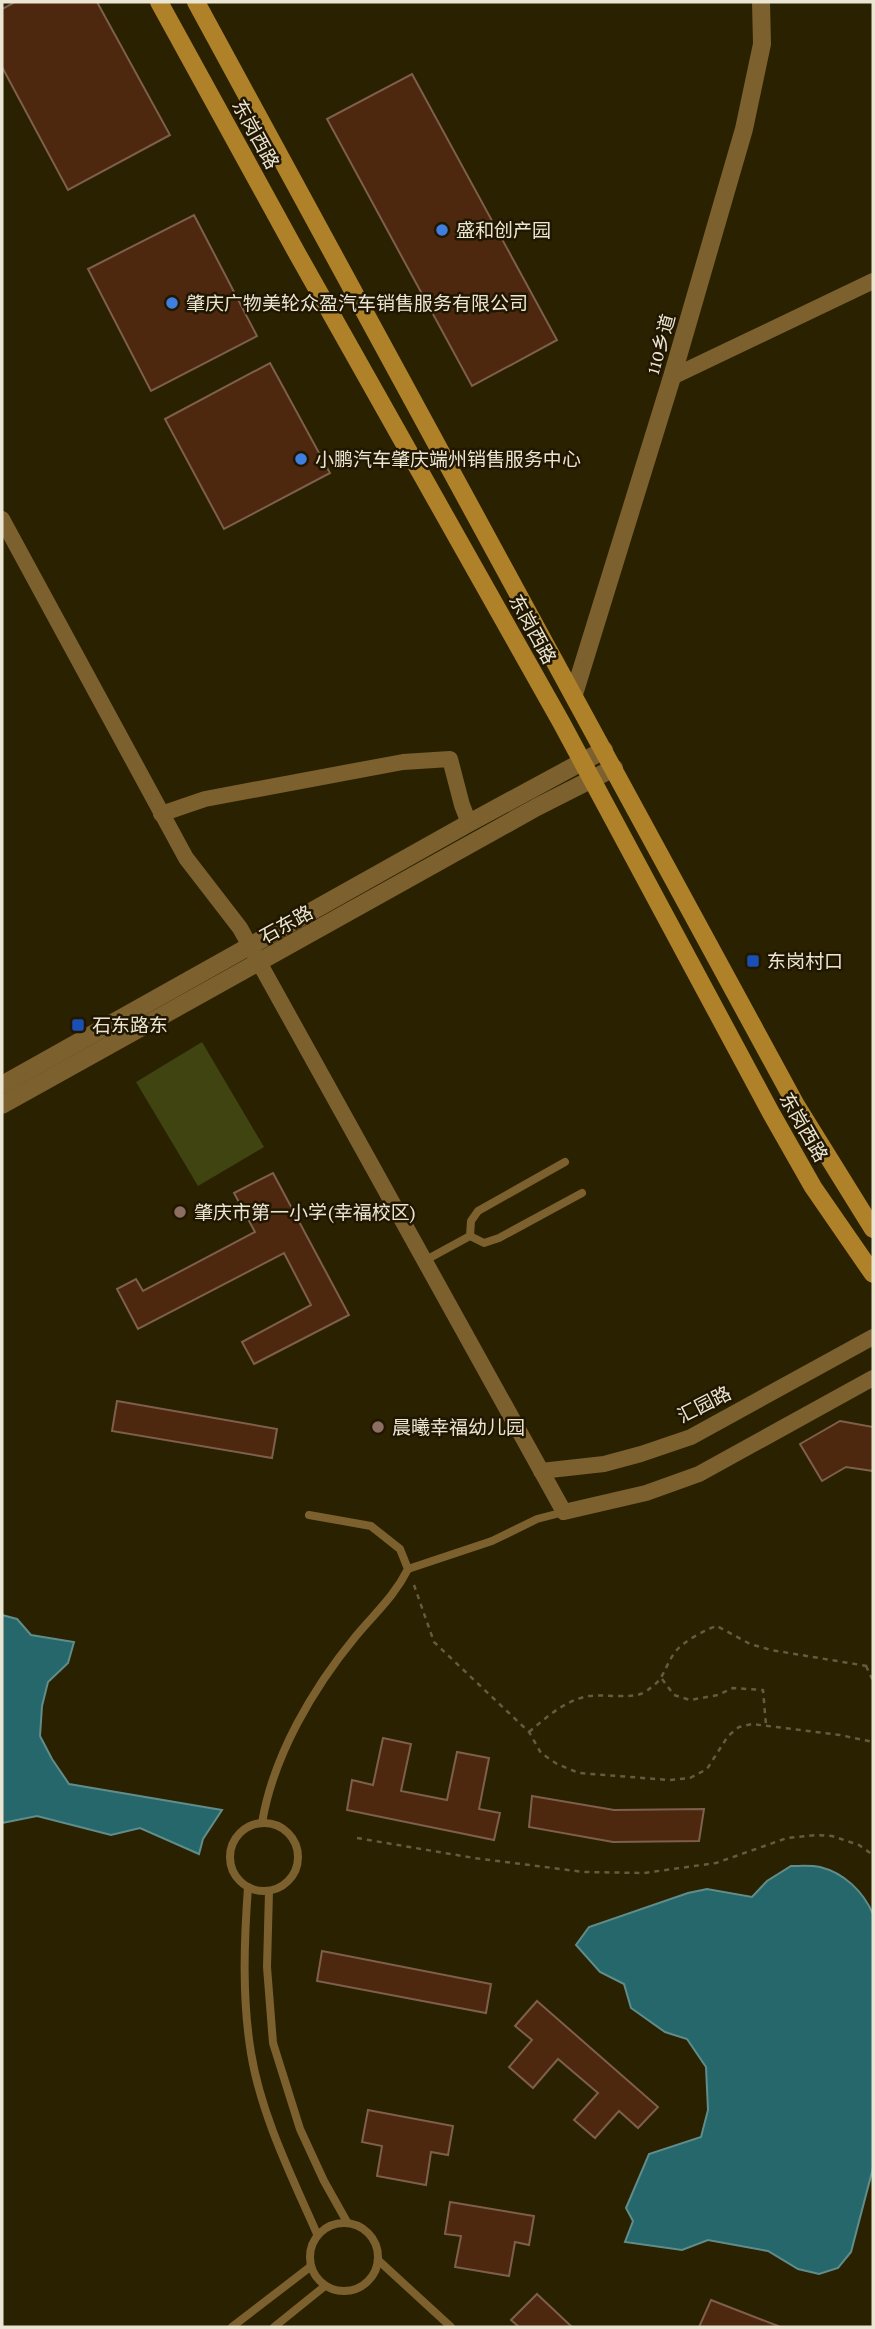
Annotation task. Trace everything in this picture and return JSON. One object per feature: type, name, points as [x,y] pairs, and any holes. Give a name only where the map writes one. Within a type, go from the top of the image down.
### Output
[{"type":"main road","name":"东岗西路","points":[[159,2],[592,780],[777,1124],[813,1186],[873,1274]]},
{"type":"main road","name":"东岗西路","points":[[196,2],[796,1105],[873,1229]]},
{"type":"street","name":"110乡道","points":[[574,694],[672,377],[744,129],[762,44],[761,2]]},
{"type":"street","points":[[672,377],[873,281]]},
{"type":"street","points":[[2,519],[161,814],[186,858],[240,928],[564,1512],[646,1493],[699,1474],[873,1378]]},
{"type":"street","name":"石东路","points":[[2,1085],[604,750]]},
{"type":"street","points":[[161,814],[205,799],[403,762],[450,759],[469,823]]},
{"type":"street","name":"石东路","points":[[2,1105],[537,807],[614,768]]},
{"type":"street","name":"汇园路","points":[[541,1471],[604,1464],[691,1437],[873,1337]]},
{"type":"lane","points":[[470,1236],[471,1221],[478,1211],[565,1162]]},
{"type":"lane","points":[[470,1236],[484,1243],[499,1238],[582,1193]]},
{"type":"lane","points":[[424,1261],[470,1236]]},
{"type":"lane","points":[[262,1823],[266,1799],[281,1754],[318,1688],[354,1638],[398,1589],[408,1569],[492,1541],[537,1519],[564,1512]]},
{"type":"lane","points":[[309,1515],[372,1526],[400,1549],[408,1569]]},
{"type":"lane","points":[[262,1823],[285,1829],[298,1849],[296,1871],[280,1888],[269,1891],[258,1891],[239,1881],[230,1861],[234,1840],[241,1831],[262,1823]]},
{"type":"lane","points":[[248,1887],[244,1966],[251,2056],[281,2152],[317,2234]]},
{"type":"lane","points":[[269,1891],[267,1966],[273,2043],[300,2129],[347,2222]]},
{"type":"lane","points":[[347,2222],[367,2231],[373,2239],[378,2260],[370,2280],[349,2291],[337,2291],[316,2278],[310,2267],[309,2256],[311,2244],[317,2234],[336,2223],[347,2222]]},
{"type":"lane","points":[[378,2260],[451,2327]]},
{"type":"lane","points":[[232,2327],[310,2267]]},
{"type":"lane","points":[[274,2327],[325,2286]]},
{"type":"path","points":[[408,1569],[434,1642],[529,1732],[541,1753],[557,1764],[579,1773],[669,1780],[690,1778],[707,1769],[728,1736],[739,1727],[752,1724],[871,1741],[873,1737]]},
{"type":"path","points":[[529,1732],[556,1710],[577,1699],[590,1696],[640,1695],[662,1679],[676,1651],[708,1628],[717,1626],[750,1644],[771,1650],[873,1667]]},
{"type":"path","points":[[866,1666],[873,1681]]},
{"type":"path","points":[[662,1679],[674,1695],[690,1700],[718,1695],[733,1688],[763,1690],[766,1726]]},
{"type":"path","points":[[357,1838],[474,1858],[584,1872],[644,1873],[716,1863],[787,1838],[817,1835],[832,1836],[859,1845],[873,1855]]},
{"type":"green space","points":[[202,1042],[264,1147],[198,1186],[136,1082]]},
{"type":"water","points":[[2,1615],[17,1619],[31,1635],[74,1642],[68,1663],[48,1682],[42,1706],[40,1736],[69,1784],[222,1810],[203,1839],[199,1854],[140,1828],[111,1835],[37,1816],[2,1823]]},
{"type":"water","points":[[791,1866],[817,1866],[845,1878],[864,1898],[873,1914],[873,2168],[851,2252],[838,2268],[819,2274],[798,2269],[768,2251],[708,2240],[682,2250],[625,2242],[633,2221],[626,2208],[649,2154],[701,2137],[708,2110],[706,2067],[687,2039],[665,2032],[631,2008],[624,1984],[600,1972],[576,1945],[589,1927],[688,1893],[707,1889],[752,1897],[767,1881]]},
{"type":"building","points":[[15,2],[97,2],[170,135],[68,190],[2,67],[2,9]]},
{"type":"building","name":"盛和创产园","points":[[412,74],[557,340],[472,386],[327,119]]},
{"type":"building","name":"肇庆广物美轮众盈汽车销售服务有限公司","points":[[194,215],[257,336],[151,391],[88,269]]},
{"type":"building","points":[[270,363],[330,473],[224,529],[165,419]]},
{"type":"building","points":[[273,1173],[349,1315],[254,1364],[242,1342],[311,1305],[284,1253],[138,1329],[117,1289],[136,1279],[143,1291],[255,1232],[234,1193]]},
{"type":"building","points":[[117,1401],[277,1429],[272,1458],[112,1431]]},
{"type":"building","points":[[840,1421],[873,1427],[873,1471],[846,1467],[822,1481],[800,1444]]},
{"type":"building","points":[[383,1738],[411,1744],[401,1791],[447,1800],[457,1752],[489,1758],[479,1809],[500,1813],[494,1840],[347,1810],[352,1780],[373,1785]]},
{"type":"building","points":[[532,1796],[614,1810],[704,1809],[699,1841],[613,1842],[529,1827]]},
{"type":"building","points":[[322,1951],[491,1984],[486,2013],[317,1981]]},
{"type":"building","points":[[537,2001],[658,2107],[638,2128],[619,2111],[595,2138],[574,2120],[598,2093],[558,2059],[533,2088],[509,2067],[532,2040],[515,2026]]},
{"type":"building","points":[[368,2110],[453,2126],[448,2155],[431,2152],[426,2185],[377,2176],[382,2146],[362,2142]]},
{"type":"building","points":[[450,2202],[534,2216],[529,2245],[515,2242],[509,2276],[455,2267],[461,2236],[445,2234]]},
{"type":"building","points":[[537,2294],[572,2327],[519,2327],[511,2320]]},
{"type":"building","points":[[711,2300],[778,2326],[699,2327]]},
{"type":"place","name":"盛和创产园","points":[[442,230]]},
{"type":"place","name":"肇庆广物美轮众盈汽车销售服务有限公司","points":[[172,303]]},
{"type":"place","name":"小鹏汽车肇庆端州销售服务中心","points":[[301,459]]},
{"type":"place","name":"东岗村口","points":[[753,961]]},
{"type":"place","name":"石东路东","points":[[78,1025]]},
{"type":"place","name":"肇庆市第一小学(幸福校区)","points":[[180,1212]]},
{"type":"place","name":"晨曦幸福幼儿园","points":[[378,1427]]}]
